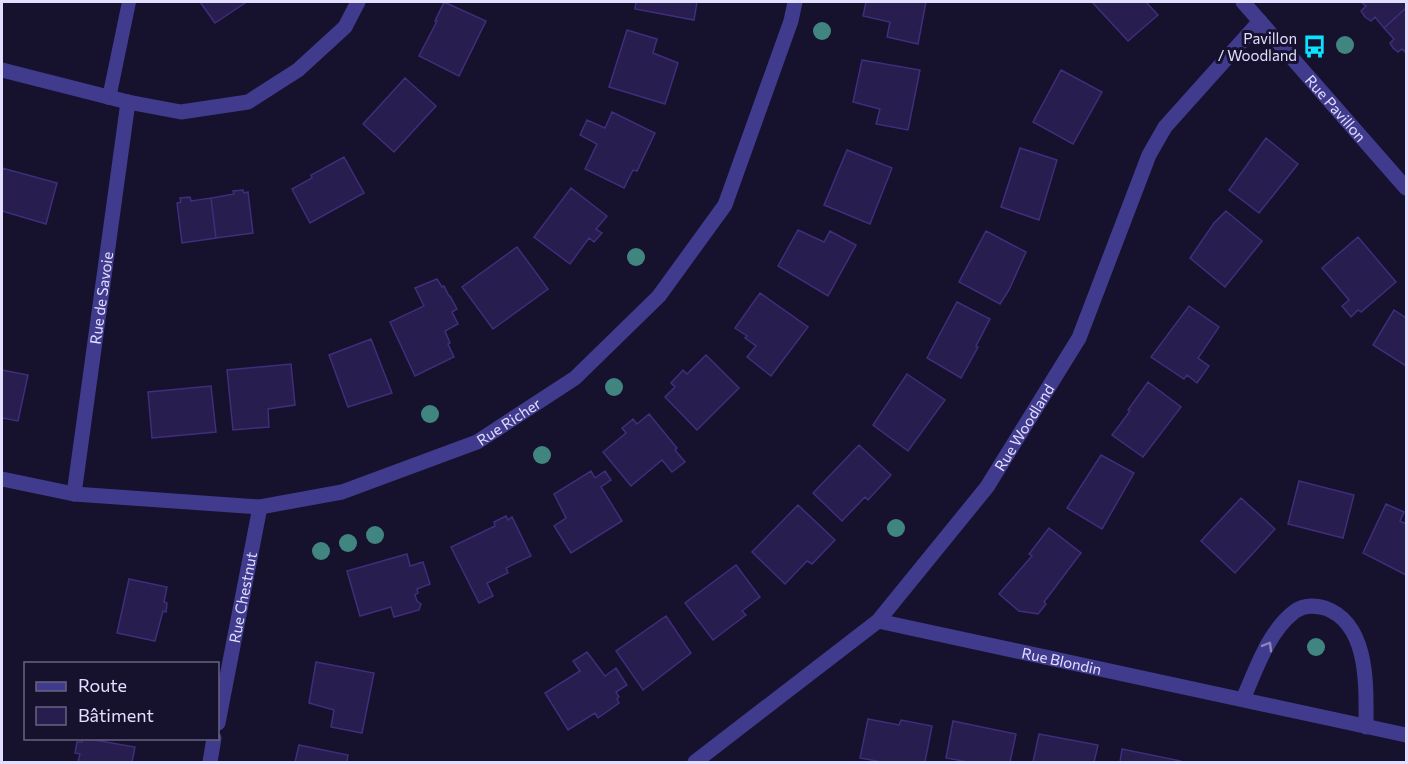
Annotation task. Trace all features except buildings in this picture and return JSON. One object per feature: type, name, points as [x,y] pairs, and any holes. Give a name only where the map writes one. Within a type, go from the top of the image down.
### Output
[{"type":"street","points":[[2,70],[110,98],[181,112],[248,102],[298,70],[345,27],[358,2]]},
{"type":"street","name":"Rue Richer","points":[[2,479],[74,494],[260,507],[342,492],[477,441],[575,378],[659,296],[725,205],[791,21],[795,2]]},
{"type":"street","name":"Rue Pavillon","points":[[1243,2],[1407,188]]},
{"type":"street","name":"Rue Woodland","points":[[695,762],[878,621],[987,487],[1079,338],[1149,155],[1166,128],[1260,21]]},
{"type":"street","name":"Rue de Savoie","points":[[74,494],[128,102]]},
{"type":"street","name":"Rue Chestnut","points":[[219,718],[260,507]]},
{"type":"street","points":[[1243,699],[1265,650],[1281,625],[1295,611],[1304,606],[1318,606],[1333,611],[1348,623],[1359,647],[1365,677],[1366,726]]},
{"type":"street","name":"Rue Blondin","points":[[878,621],[1407,735]]},
{"type":"street","points":[[210,762],[214,740]]},
{"type":"lane","points":[[110,98],[129,2]]},
{"type":"place","name":"Pavillon / Woodland","points":[[1315,47]]}]
